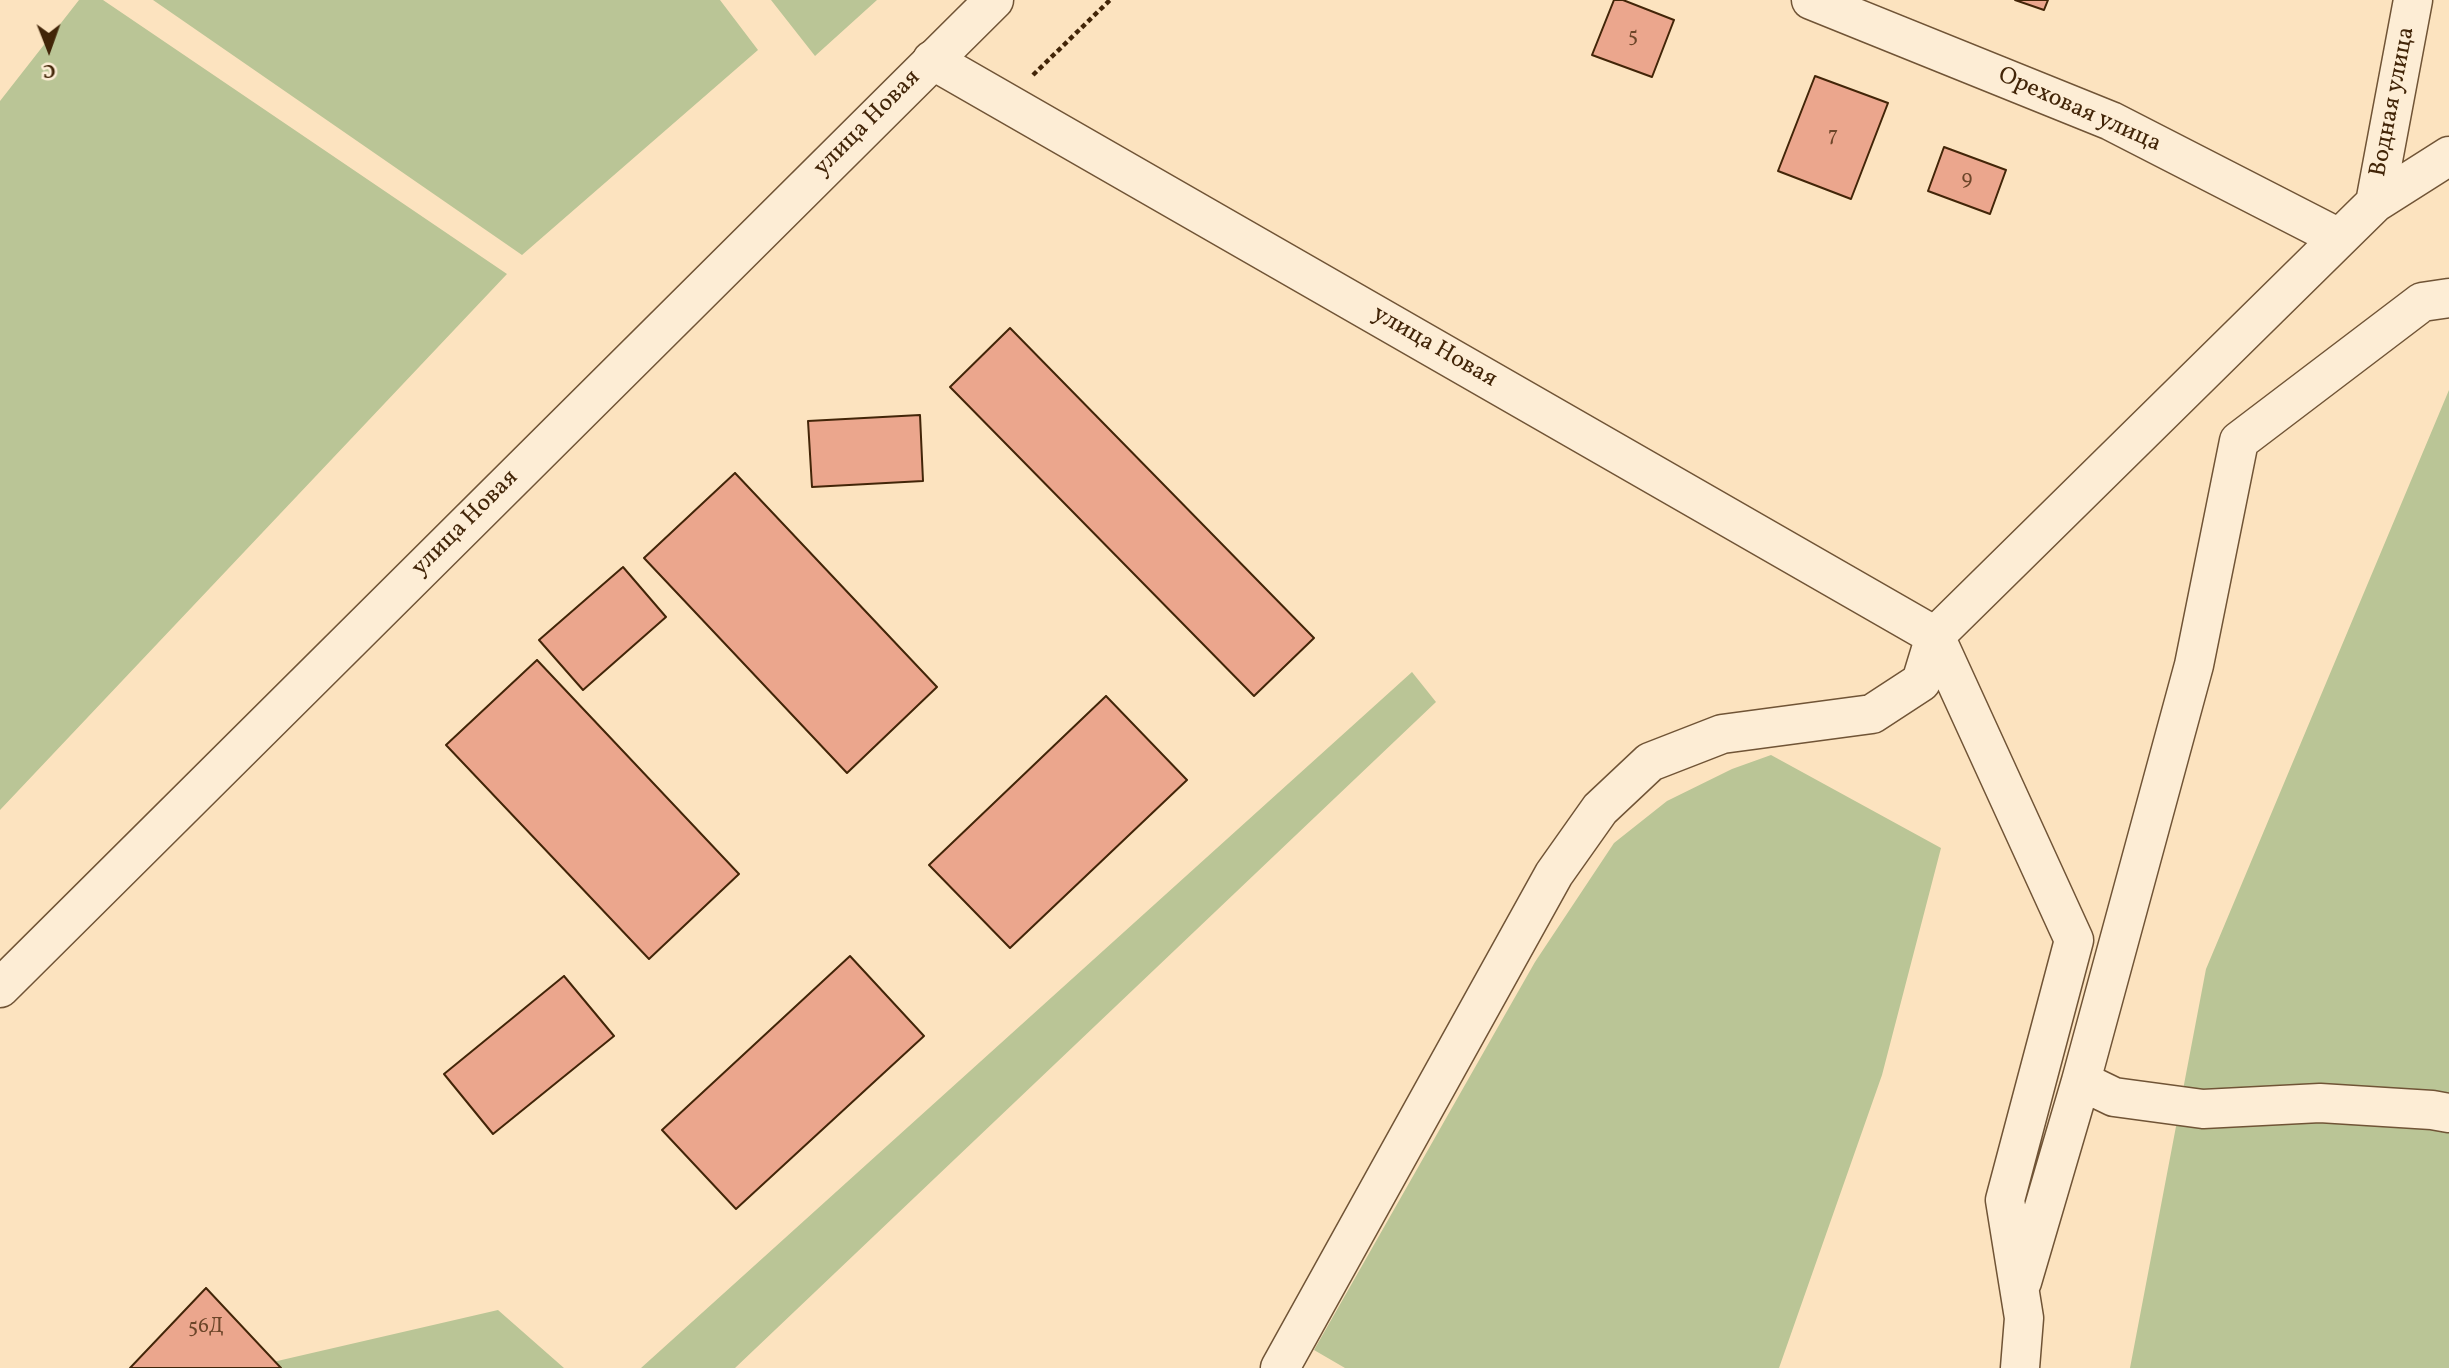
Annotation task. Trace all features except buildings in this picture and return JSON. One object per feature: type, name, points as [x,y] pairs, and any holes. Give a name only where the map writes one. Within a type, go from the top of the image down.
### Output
[{"type":"street","name":"улица Новая","points":[[0,988],[994,0]]},
{"type":"street","name":"Ореховая улица","points":[[1811,0],[2111,121],[2339,238]]},
{"type":"street","name":"Водная улица","points":[[2375,203],[2413,0]]},
{"type":"street","name":"улица Новая","points":[[932,60],[1935,636]]},
{"type":"street","points":[[1280,1368],[1554,874],[1600,809],[1650,762],[1722,734],[1872,714],[1921,682],[1935,636],[2375,203],[2449,156]]},
{"type":"street","points":[[2019,1292],[2081,1081],[2194,665],[2239,441],[2421,302],[2449,298]]},
{"type":"street","points":[[1935,636],[2074,940],[2005,1200],[2024,1318],[2020,1368]]},
{"type":"street","points":[[2081,1081],[2114,1097],[2203,1109],[2320,1103],[2449,1113]]},
{"type":"path","points":[[1005,102],[1110,0]]},
{"type":"green space","points":[[79,0],[103,0],[507,274],[0,810],[0,101]]},
{"type":"green space","points":[[153,0],[720,0],[758,50],[522,255]]},
{"type":"green space","points":[[771,0],[877,0],[815,56]]},
{"type":"green space","points":[[2449,390],[2449,1368],[2130,1368],[2206,969]]},
{"type":"green space","points":[[1412,672],[1436,702],[735,1368],[641,1368]]},
{"type":"green space","points":[[1771,755],[1941,848],[1882,1075],[1779,1368],[1345,1368],[1314,1350],[1535,962],[1614,843],[1667,801],[1732,769]]},
{"type":"green space","points":[[498,1310],[564,1368],[247,1368]]}]
